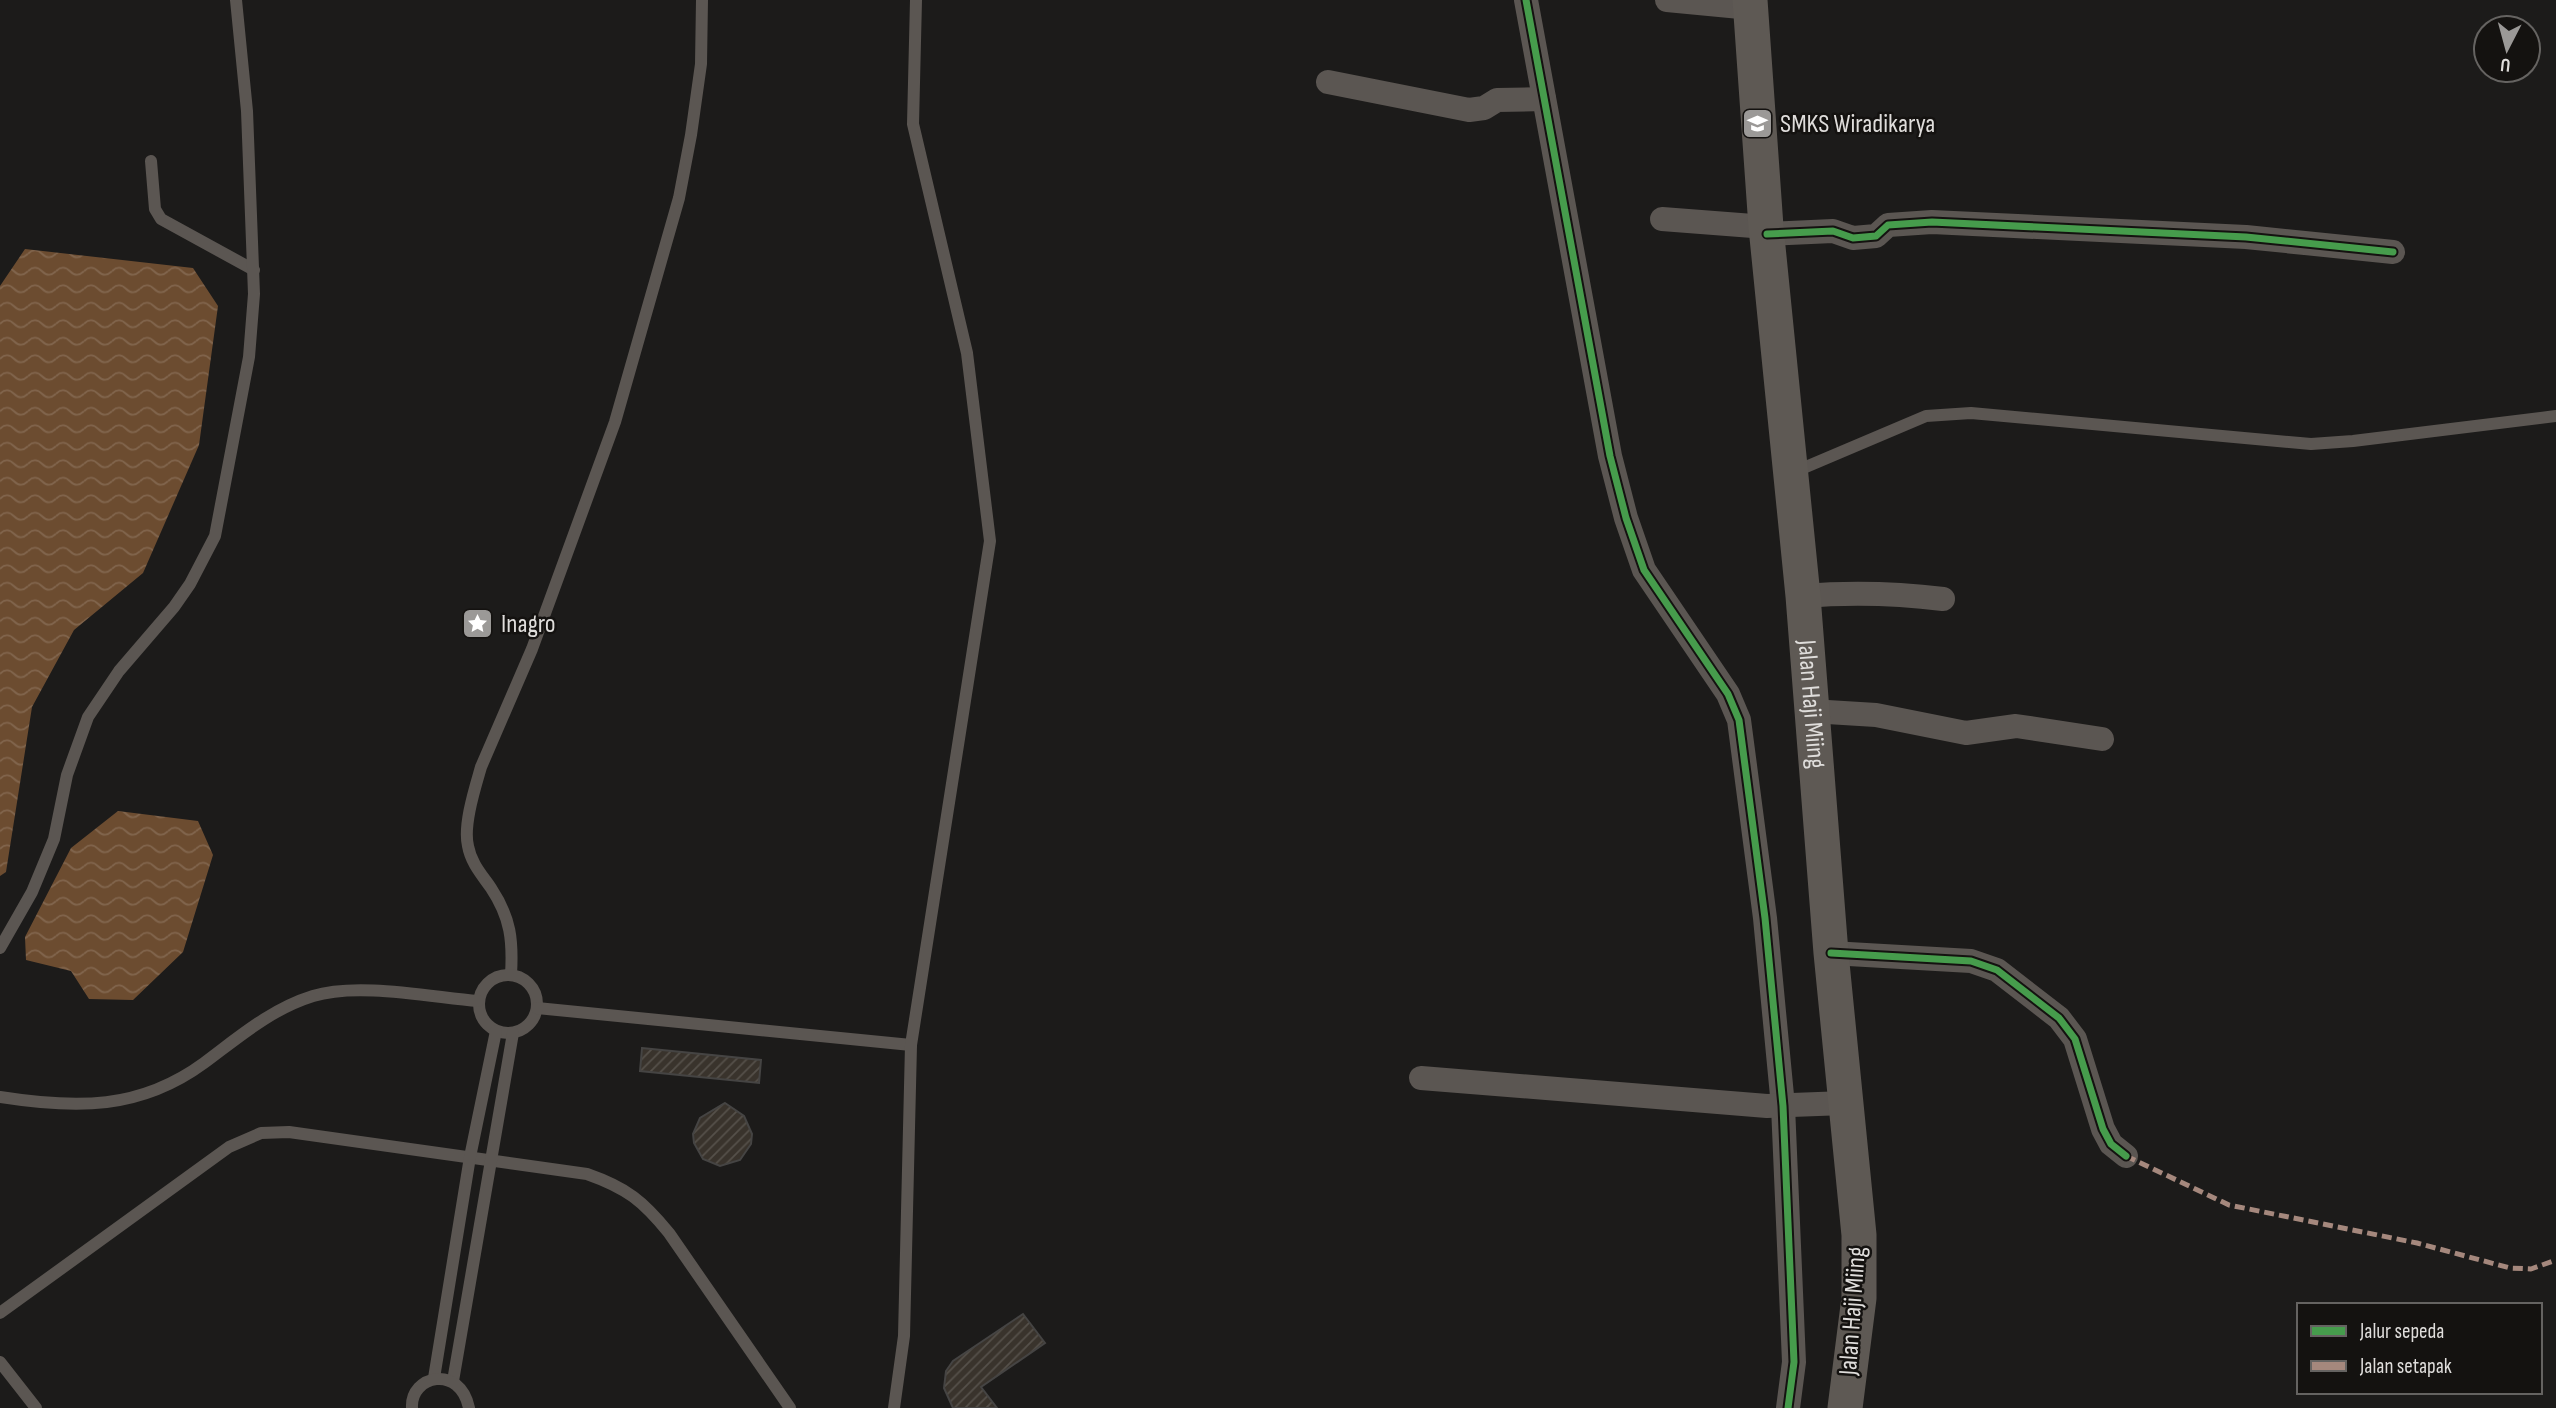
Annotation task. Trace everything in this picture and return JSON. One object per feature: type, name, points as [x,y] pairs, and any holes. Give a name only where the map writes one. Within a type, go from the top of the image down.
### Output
[{"type":"main road","name":"Jalan Haji Miing","points":[[1750,4],[1767,231],[1802,596],[1831,953],[1859,1235],[1860,1281],[1845,1408]]},
{"type":"street","points":[[1526,0],[1610,456],[1626,519],[1644,570],[1728,694],[1739,720],[1765,918],[1783,1106],[1794,1362],[1788,1408]]},
{"type":"street","points":[[1667,0],[1750,4]]},
{"type":"street","points":[[1328,82],[1469,110],[1484,108],[1497,100],[1544,99]]},
{"type":"street","points":[[1662,219],[1767,231],[1833,231],[1853,238],[1876,236],[1888,225],[1932,222],[2246,237],[2393,251]]},
{"type":"street","points":[[1802,596],[1847,592],[1893,593],[1942,599]]},
{"type":"street","points":[[1811,711],[1876,715],[1966,733],[2016,726],[2102,739]]},
{"type":"street","points":[[1831,953],[1971,961],[1997,970],[2059,1018],[2075,1039],[2103,1129],[2111,1144],[2126,1156]]},
{"type":"street","points":[[1421,1078],[1783,1106],[1845,1103]]},
{"type":"lane","points":[[0,948],[26,904],[54,839],[67,775],[88,717],[119,671],[174,607],[190,584],[215,536],[249,357],[254,270],[247,111],[236,0]]},
{"type":"lane","points":[[511,975],[512,936],[507,920],[500,902],[476,868],[467,844],[471,806],[481,767],[531,649],[615,422],[681,186],[701,64],[702,0]]},
{"type":"lane","points":[[894,1408],[904,1336],[911,1045],[990,541],[967,353],[913,124],[916,0]]},
{"type":"lane","points":[[151,161],[155,209],[161,219],[254,270]]},
{"type":"lane","points":[[1791,474],[1926,416],[1971,413],[2311,444],[2556,416]]},
{"type":"lane","points":[[511,975],[527,983],[533,990],[537,1007],[529,1024],[513,1033],[496,1031],[482,1019],[478,1001],[481,992],[493,979],[511,975]]},
{"type":"lane","points":[[0,1097],[42,1103],[77,1103],[127,1100],[145,1096],[185,1076],[247,1029],[274,1013],[316,995],[377,991],[478,1001]]},
{"type":"lane","points":[[537,1007],[911,1045]]},
{"type":"lane","points":[[434,1378],[470,1157],[496,1031]]},
{"type":"lane","points":[[453,1381],[513,1033]]},
{"type":"lane","points":[[0,1312],[229,1147],[261,1133],[289,1132],[587,1174],[628,1191],[669,1233],[790,1408]]},
{"type":"lane","points":[[0,1362],[36,1408]]},
{"type":"lane","points":[[412,1408],[411,1404],[418,1388],[434,1378],[453,1381],[466,1393],[469,1408]]},
{"type":"water","points":[[25,249],[193,268],[218,306],[199,445],[143,573],[74,630],[32,707],[6,872],[0,876],[0,286]]},
{"type":"water","points":[[118,811],[198,821],[213,855],[183,952],[133,1000],[89,999],[71,971],[26,960],[25,937],[71,848]]},
{"type":"building","points":[[642,1048],[761,1060],[759,1083],[640,1071]]},
{"type":"building","points":[[725,1103],[744,1116],[752,1134],[751,1144],[740,1160],[720,1166],[703,1159],[694,1143],[693,1134],[700,1118]]},
{"type":"building","points":[[1023,1314],[1045,1343],[981,1387],[997,1408],[953,1408],[944,1388],[946,1371],[953,1361]]},
{"type":"marked path","points":[[2126,1156],[2229,1205],[2417,1243],[2510,1268],[2531,1269],[2556,1260]]},
{"type":"cycle path","points":[[1526,0],[1610,456],[1626,518],[1644,570],[1728,694],[1739,720],[1765,918],[1783,1106],[1794,1362],[1788,1408]]},
{"type":"cycle path","points":[[1767,234],[1833,231],[1853,238],[1876,236],[1888,225],[1932,222],[2246,237],[2393,252]]},
{"type":"cycle path","points":[[1831,953],[1971,961],[1997,970],[2059,1018],[2075,1039],[2103,1129],[2111,1144],[2126,1156]]},
{"type":"place","name":"SMKS Wiradikarya","points":[[1757,124]]},
{"type":"place","name":"Inagro","points":[[478,624]]}]
